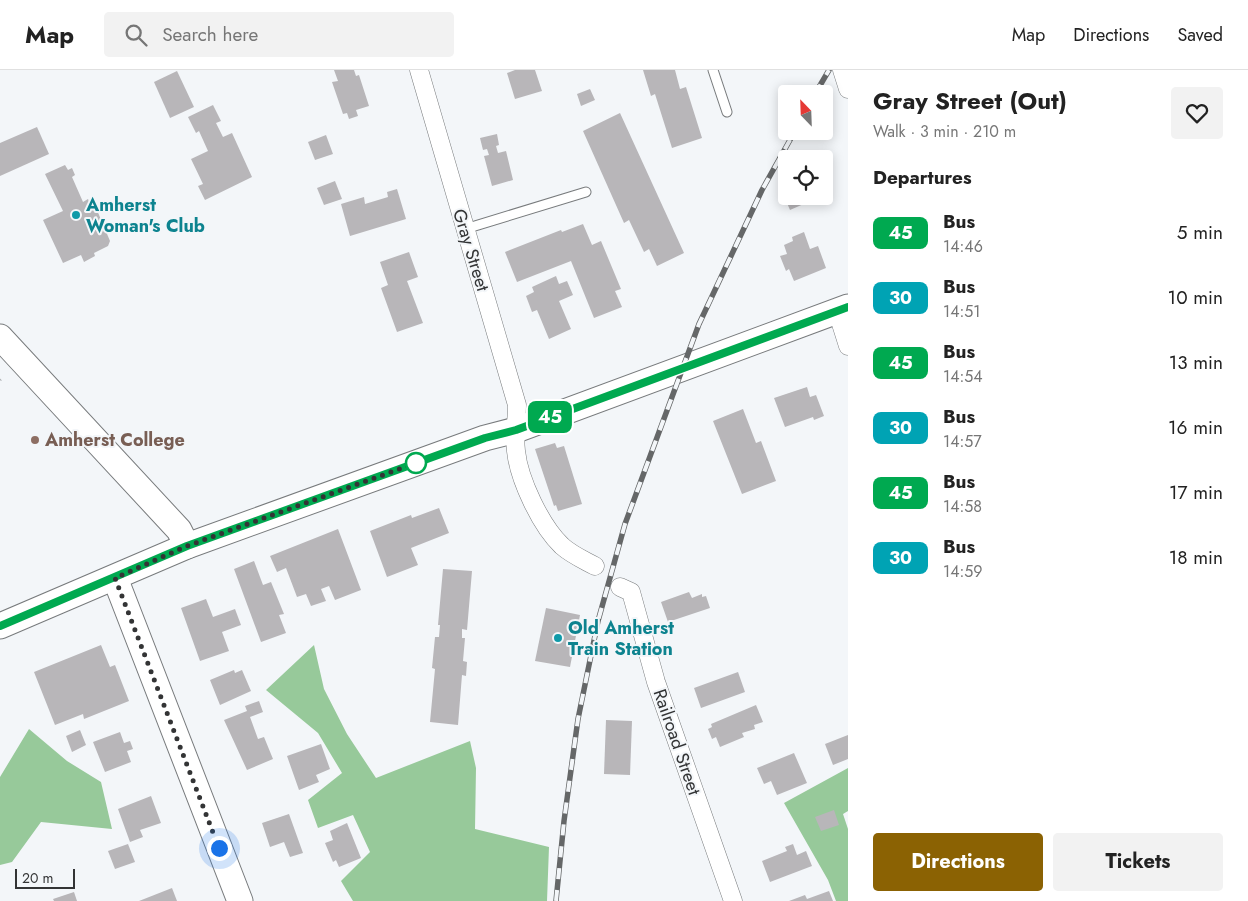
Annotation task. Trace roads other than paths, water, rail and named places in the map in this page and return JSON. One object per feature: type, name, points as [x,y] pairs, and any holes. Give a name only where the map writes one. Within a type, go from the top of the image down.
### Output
[{"type":"main road","points":[[0,626],[187,546],[485,438],[516,430],[842,309]]},
{"type":"main road","points":[[0,337],[179,530],[187,546]]},
{"type":"main road","points":[[115,578],[240,901]]},
{"type":"street","name":"Gray Street","points":[[419,70],[517,405],[516,430]]},
{"type":"street","points":[[842,70],[848,89]]},
{"type":"street","points":[[842,309],[848,346]]},
{"type":"street","points":[[516,430],[515,449],[518,466],[526,488],[544,522],[562,546],[578,558],[596,566]]},
{"type":"street","name":"Railroad Street","points":[[620,587],[631,592],[656,682],[733,901]]},
{"type":"lane","points":[[713,70],[727,112]]},
{"type":"lane","points":[[464,229],[586,192]]},
{"type":"railway","points":[[820,85],[829,70]]},
{"type":"railway","points":[[556,901],[564,821],[578,719],[598,621],[625,524],[699,324],[762,190],[790,140]]},
{"type":"place","name":"Amherst Woman's Club","points":[[76,215]]},
{"type":"place","name":"Amherst College","points":[[35,440]]},
{"type":"place","name":"Old Amherst Train Station","points":[[558,638]]}]
